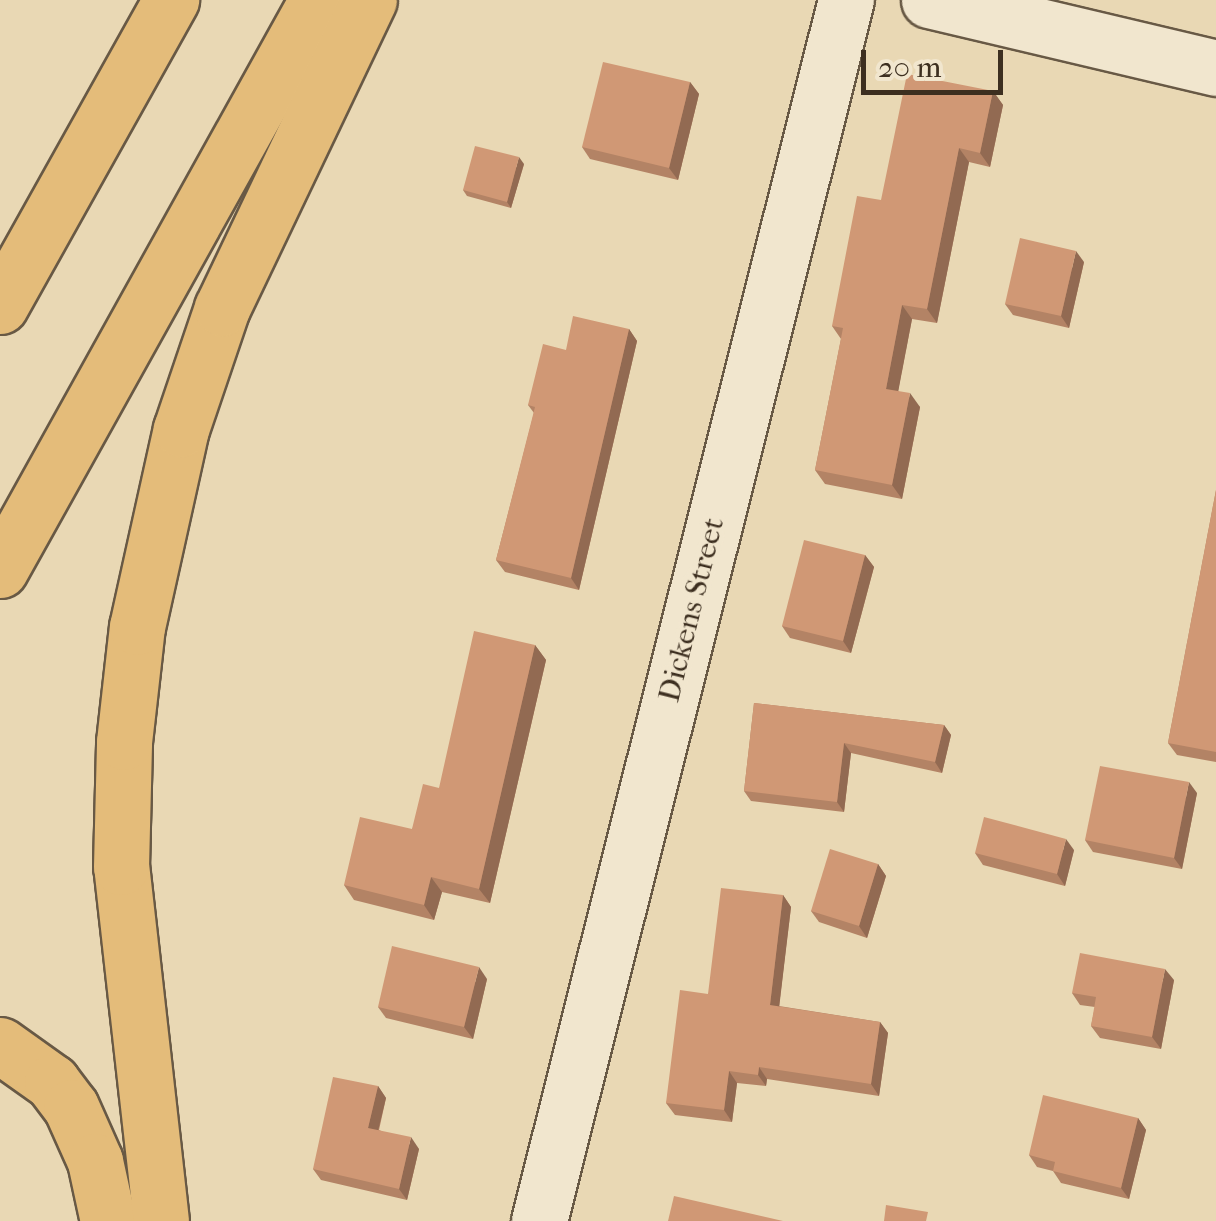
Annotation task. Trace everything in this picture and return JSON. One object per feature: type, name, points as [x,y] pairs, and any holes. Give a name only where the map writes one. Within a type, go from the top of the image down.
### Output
[{"type":"highway","points":[[0,306],[171,0]]},
{"type":"highway","points":[[0,570],[317,0]]},
{"type":"highway","points":[[160,1221],[122,867],[124,742],[138,627],[177,446],[222,308],[369,0]]},
{"type":"highway","points":[[0,1045],[52,1082],[71,1107],[95,1161],[108,1221]]},
{"type":"street","name":"Dickens Street","points":[[538,1221],[846,0]]},
{"type":"street","points":[[928,0],[1216,68]]},
{"type":"building","points":[[603,62],[690,82],[669,168],[582,147]]},
{"type":"building","points":[[907,74],[993,91],[980,153],[959,148],[927,309],[902,305],[886,389],[910,393],[892,485],[815,470],[843,328],[832,326],[857,196],[881,200]]},
{"type":"building","points":[[475,146],[519,157],[507,202],[463,190]]},
{"type":"building","points":[[1020,238],[1076,251],[1061,316],[1005,304]]},
{"type":"building","points":[[573,316],[629,329],[571,578],[496,560],[535,407],[528,405],[543,344],[566,350]]},
{"type":"building","points":[[1216,490],[1216,752],[1168,743]]},
{"type":"building","points":[[804,540],[865,555],[843,641],[782,626]]},
{"type":"building","points":[[474,631],[535,645],[479,889],[431,877],[424,905],[344,885],[360,817],[412,829],[423,784],[439,788]]},
{"type":"building","points":[[754,703],[944,725],[935,762],[844,743],[837,802],[744,791]]},
{"type":"building","points":[[1100,766],[1189,782],[1174,858],[1085,840]]},
{"type":"building","points":[[984,817],[1066,839],[1057,874],[975,853]]},
{"type":"building","points":[[830,849],[878,864],[859,926],[811,911]]},
{"type":"building","points":[[721,888],[783,895],[770,1005],[880,1022],[871,1084],[759,1067],[758,1075],[729,1071],[724,1110],[666,1103],[680,990],[708,994]]},
{"type":"building","points":[[392,946],[479,967],[464,1027],[378,1007]]},
{"type":"building","points":[[1080,953],[1165,969],[1152,1037],[1091,1026],[1096,997],[1072,993]]},
{"type":"building","points":[[333,1077],[378,1086],[368,1128],[411,1137],[399,1189],[313,1169]]},
{"type":"building","points":[[1043,1095],[1138,1118],[1121,1188],[1053,1171],[1055,1162],[1029,1155]]},
{"type":"building","points":[[674,1196],[783,1221],[668,1221]]},
{"type":"building","points":[[886,1205],[928,1212],[926,1221],[884,1221]]}]
